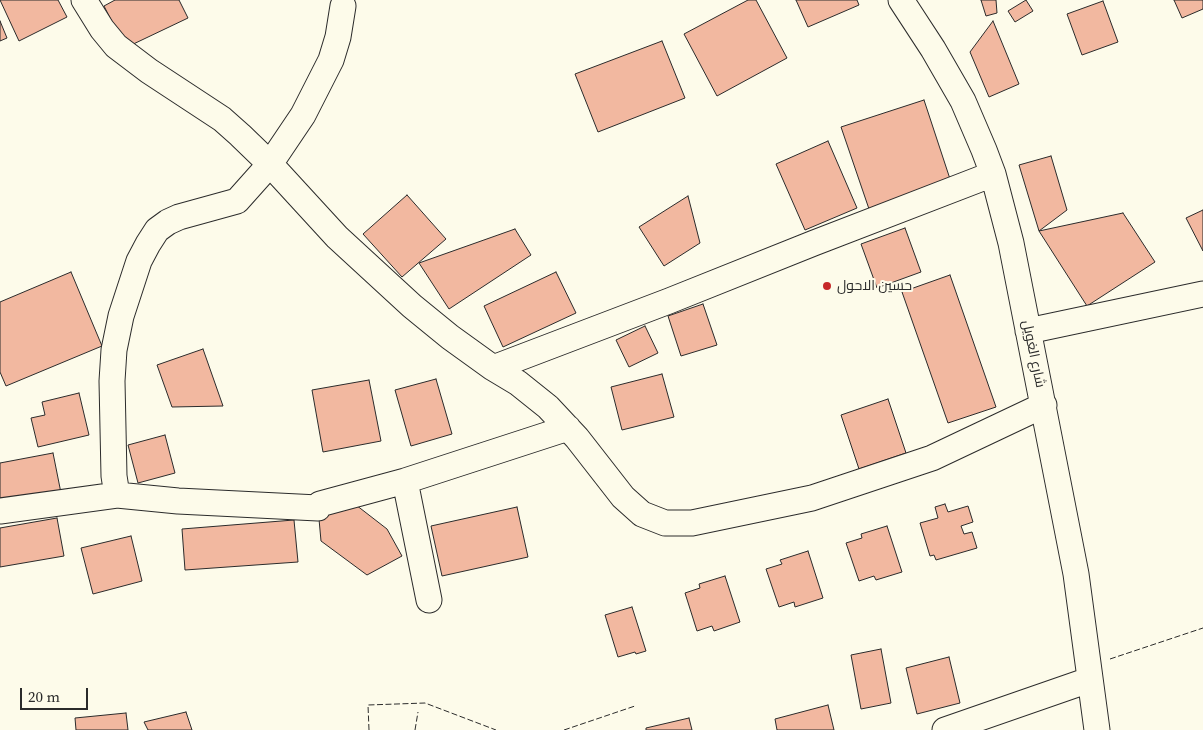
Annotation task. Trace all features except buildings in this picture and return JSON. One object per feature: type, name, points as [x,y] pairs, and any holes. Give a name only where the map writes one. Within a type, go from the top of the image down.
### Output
[{"type":"street","points":[[84,0],[102,29],[116,46],[149,71],[222,119],[270,164],[337,237],[412,306],[450,337],[518,383],[548,407],[568,428],[623,497],[642,514],[665,523],[692,523],[812,498],[932,458],[1044,405]]},
{"type":"street","name":"شارع الغويل","points":[[902,0],[963,101],[993,174],[1012,243],[1076,574],[1089,680],[1098,730]]},
{"type":"street","points":[[117,495],[114,476],[112,381],[114,350],[121,316],[139,262],[157,230],[179,217],[238,201],[270,164],[303,115],[332,60],[338,37],[342,6]]},
{"type":"street","points":[[494,368],[993,174]]},
{"type":"street","points":[[1028,331],[1203,294]]},
{"type":"street","points":[[0,511],[117,495],[318,508],[320,504],[404,481],[568,428]]},
{"type":"street","points":[[404,481],[430,600]]},
{"type":"street","points":[[945,730],[1089,680]]},
{"type":"fence","points":[[1110,659],[1203,628]]},
{"type":"fence","points":[[369,730],[368,705],[425,703],[496,730]]},
{"type":"fence","points":[[564,730],[635,706]]},
{"type":"fence","points":[[415,730],[418,712]]},
{"type":"place","name":"حسين الاحول","points":[[827,286]]}]
